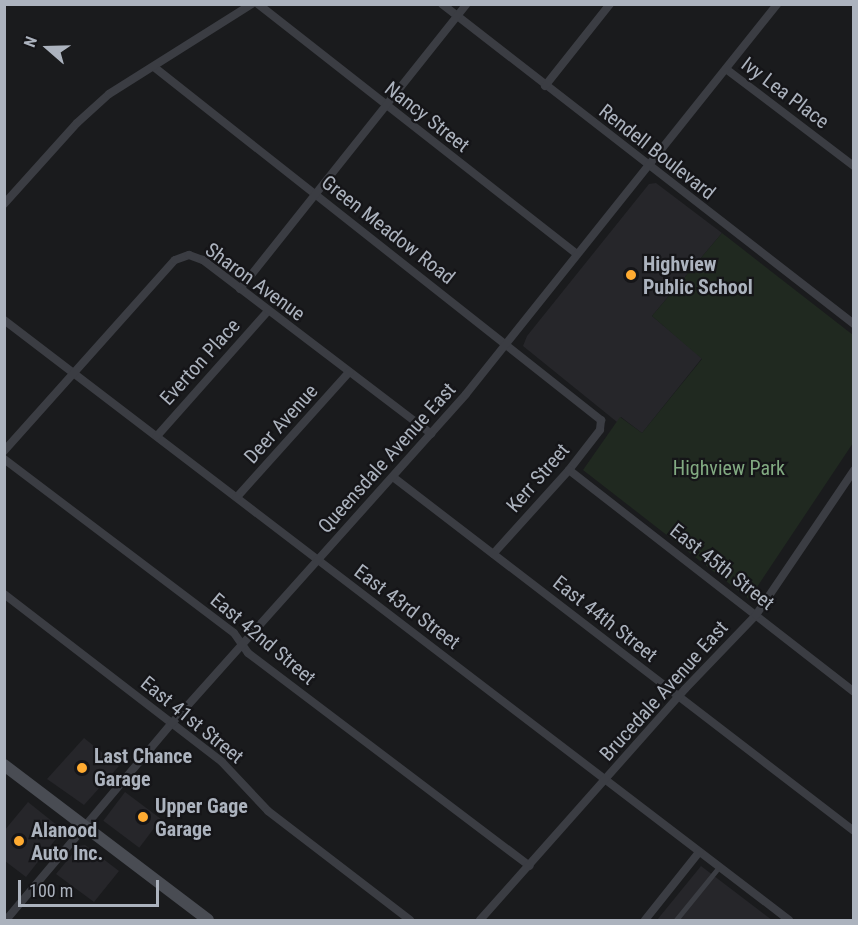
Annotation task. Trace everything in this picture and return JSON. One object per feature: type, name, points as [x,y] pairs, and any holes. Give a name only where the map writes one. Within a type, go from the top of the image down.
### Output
[{"type":"main road","points":[[4,765],[208,921]]},
{"type":"street","points":[[4,204],[77,123],[109,94],[154,68],[252,4]]},
{"type":"street","name":"Nancy Street","points":[[258,4],[577,254]]},
{"type":"street","name":"Rendell Boulevard","points":[[442,4],[854,324]]},
{"type":"street","name":"Everton Place","points":[[240,289],[467,4]]},
{"type":"street","points":[[545,86],[610,4]]},
{"type":"street","name":"Queensdale Avenue East","points":[[6,917],[172,723],[431,434],[507,344],[777,4]]},
{"type":"street","name":"Green Meadow Road","points":[[154,68],[601,420]]},
{"type":"street","name":"Ivy Lea Place","points":[[726,69],[854,166]]},
{"type":"street","name":"Sharon Avenue","points":[[4,451],[175,260],[189,255],[203,260],[431,434]]},
{"type":"street","name":"Everton Place","points":[[156,436],[268,311]]},
{"type":"street","name":"East 43rd Street","points":[[4,320],[789,921]]},
{"type":"street","name":"Deer Avenue","points":[[237,497],[349,372]]},
{"type":"street","name":"Kerr Street","points":[[493,554],[569,470],[600,430],[601,420]]},
{"type":"street","name":"East 42nd Street","points":[[4,459],[234,633],[242,645],[530,866]]},
{"type":"street","name":"East 45th Street","points":[[569,470],[854,692]]},
{"type":"street","name":"Brucedale Avenue East","points":[[480,921],[756,615],[854,470]]},
{"type":"street","name":"East 44th Street","points":[[393,477],[854,831]]},
{"type":"street","name":"East 41st Street","points":[[4,594],[222,762],[268,811],[410,921]]},
{"type":"street","points":[[645,921],[699,852]]},
{"type":"lane","points":[[676,921],[719,867]]},
{"type":"shaded area","name":"Highview Public School","points":[[656,183],[722,233],[652,316],[702,358],[642,433],[621,417],[617,422],[523,346],[527,336],[649,184]]},
{"type":"shaded area","points":[[84,738],[119,766],[84,805],[47,779]]},
{"type":"shaded area","points":[[125,792],[161,819],[139,848],[103,821]]},
{"type":"shaded area","points":[[28,802],[63,830],[26,877],[5,861],[4,831]]},
{"type":"shaded area","points":[[85,845],[119,871],[94,902],[56,874],[79,846]]},
{"type":"shaded area","points":[[701,866],[772,920],[657,920]]},
{"type":"green space","name":"Highview Park","points":[[722,233],[853,335],[853,443],[749,599],[583,470],[620,417],[642,433],[702,359],[652,316]]},
{"type":"place","name":"Highview Public School","points":[[631,275]]},
{"type":"place","name":"Last Chance Garage","points":[[82,768]]},
{"type":"place","name":"Upper Gage Garage","points":[[143,817]]},
{"type":"place","name":"Alanood Auto Inc.","points":[[19,841]]}]
